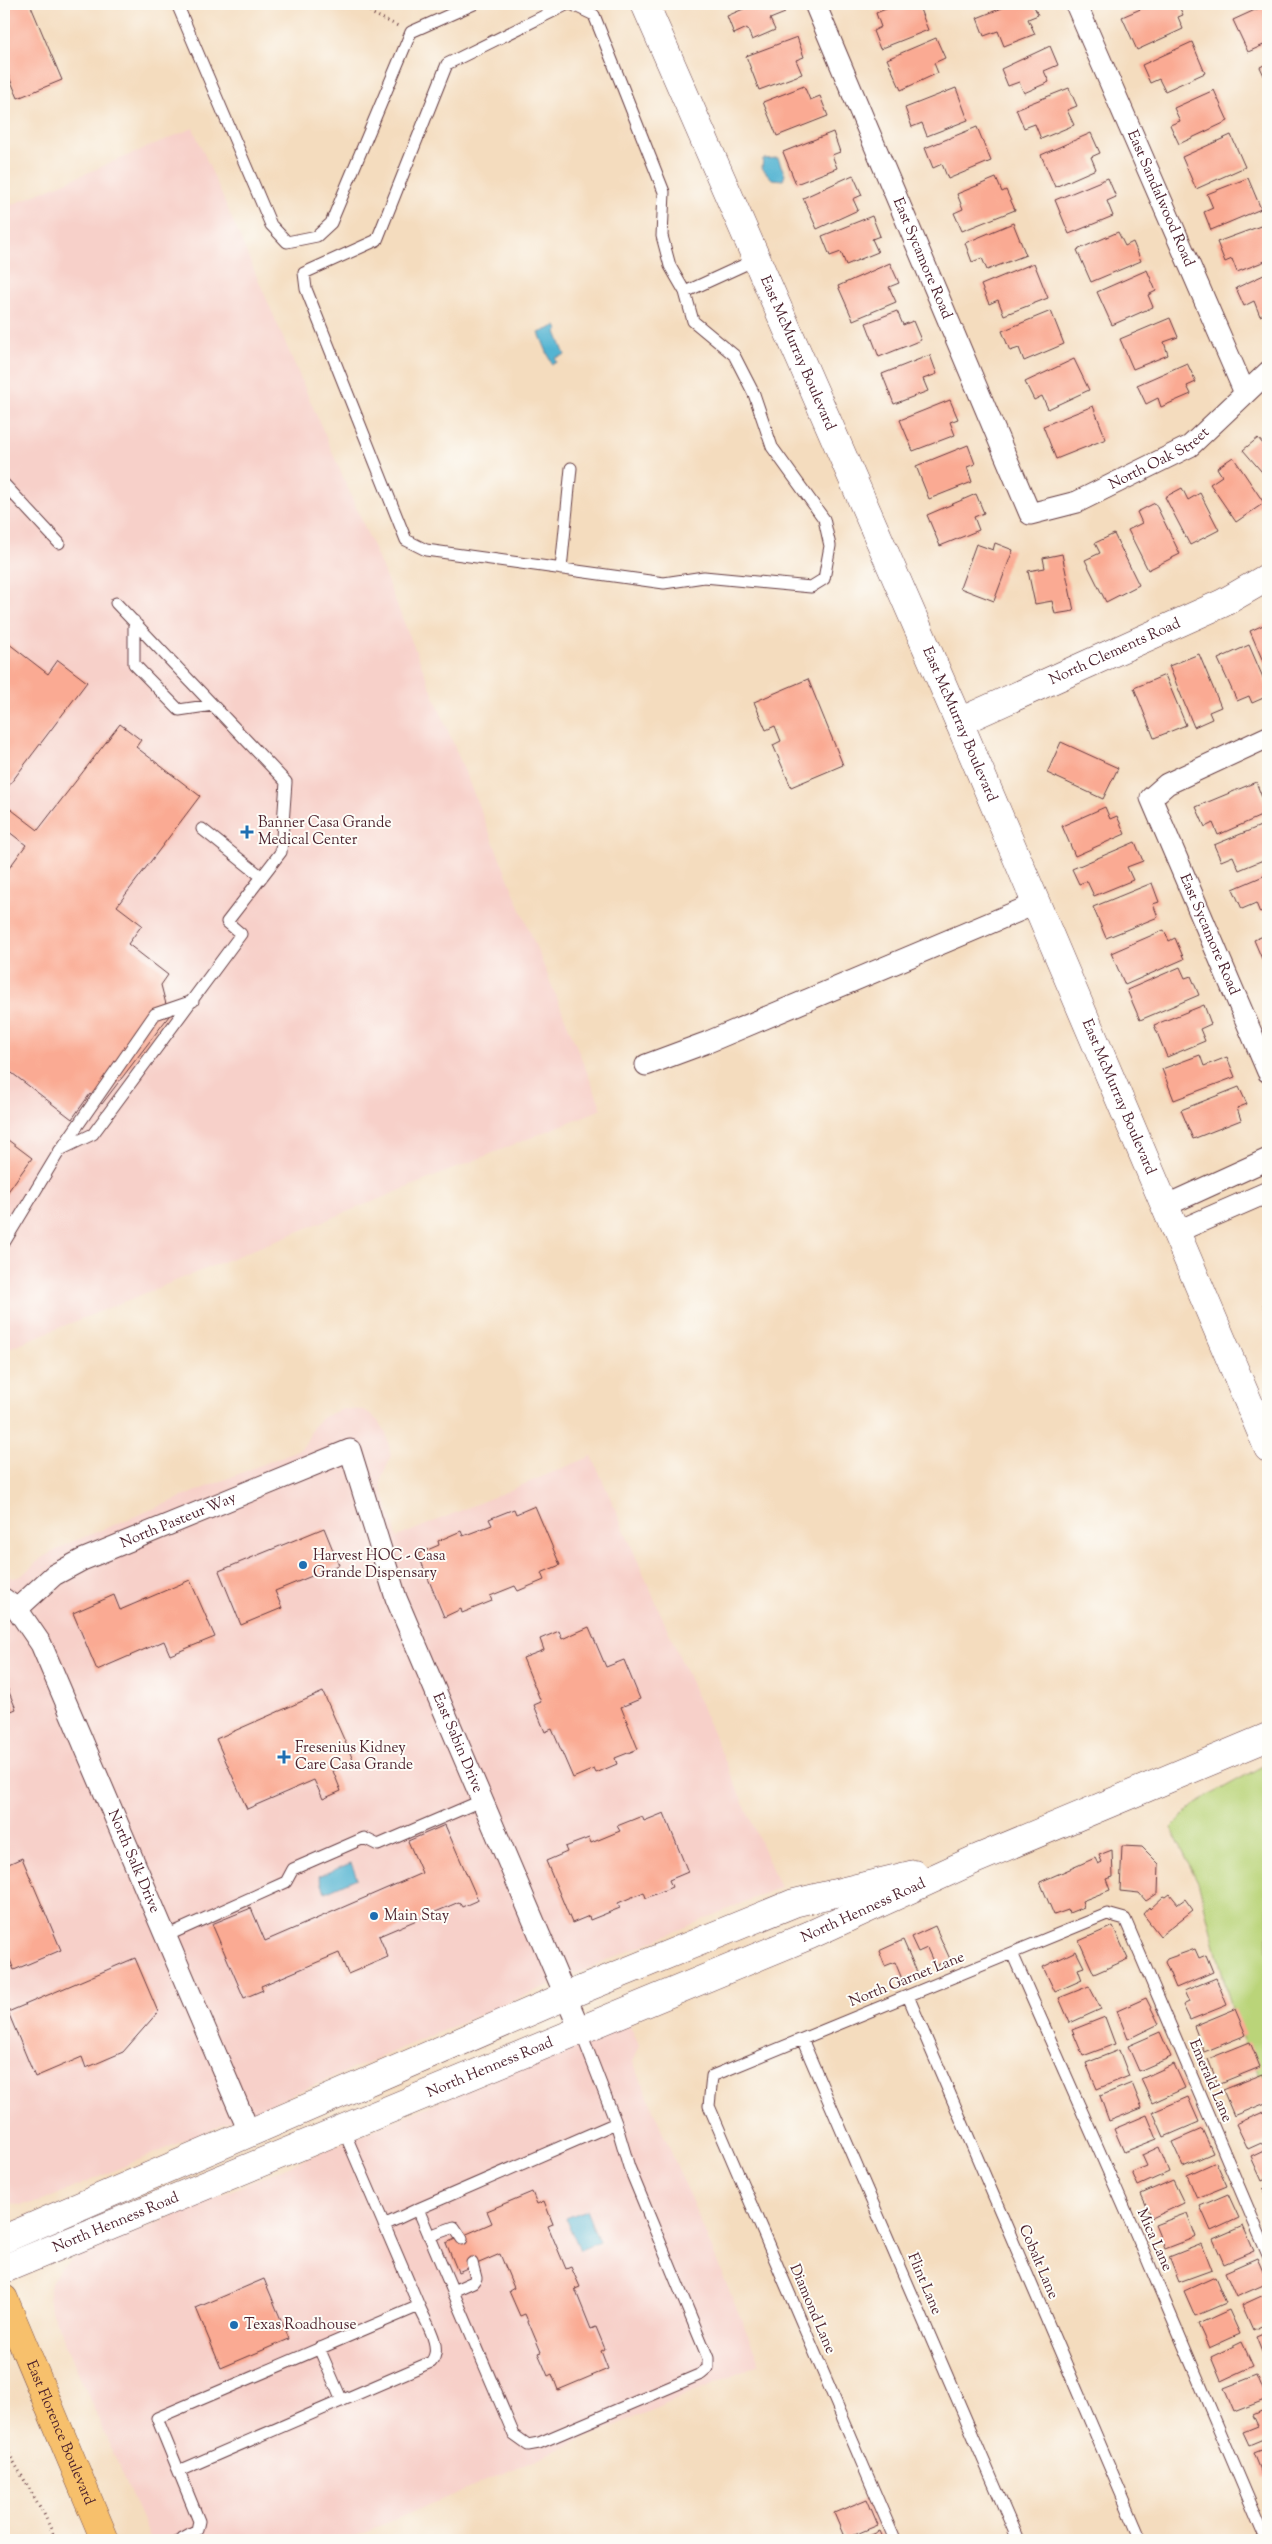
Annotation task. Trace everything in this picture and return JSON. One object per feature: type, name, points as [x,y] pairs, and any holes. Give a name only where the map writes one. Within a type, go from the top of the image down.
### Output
[{"type":"main road","name":"East Florence Boulevard","points":[[4,2298],[105,2540]]},
{"type":"street","name":"East McMurray Boulevard","points":[[645,4],[959,722],[1268,1448]]},
{"type":"street","name":"East Sycamore Road","points":[[815,4],[1030,514]]},
{"type":"street","name":"East Sandalwood Road","points":[[1076,4],[1246,393]]},
{"type":"street","name":"North Oak Street","points":[[1030,514],[1076,502],[1190,446],[1268,372]]},
{"type":"street","name":"North Clements Road","points":[[959,722],[1223,603],[1268,577]]},
{"type":"street","name":"East Sycamore Road","points":[[1268,737],[1166,784],[1151,798],[1268,1072]]},
{"type":"street","points":[[646,1065],[708,1042],[1035,904]]},
{"type":"street","points":[[1165,1206],[1268,1159]]},
{"type":"street","points":[[1176,1232],[1268,1192]]},
{"type":"street","name":"North Pasteur Way","points":[[10,1604],[54,1574],[82,1560],[350,1450]]},
{"type":"street","name":"East Sabin Drive","points":[[350,1450],[396,1598],[580,2030]]},
{"type":"street","name":"North Salk Drive","points":[[10,1604],[41,1644],[250,2134]]},
{"type":"street","name":"North Henness Road","points":[[4,2269],[342,2127],[461,2081],[810,1935],[974,1860],[1268,1737]]},
{"type":"street","name":"North Henness Road","points":[[4,2239],[566,1996],[794,1903],[974,1860]]},
{"type":"lane","points":[[177,4],[271,225],[287,242],[317,236],[331,223],[411,32],[474,4]]},
{"type":"lane","points":[[569,4],[594,15],[664,192],[662,236],[670,266],[684,292],[694,321],[734,355],[754,394],[772,447],[824,519],[830,546],[824,578],[811,587],[704,577],[664,583],[426,550],[406,540],[306,289],[304,273],[377,240],[447,64],[569,4]]},
{"type":"lane","points":[[684,292],[757,259]]},
{"type":"lane","points":[[561,569],[571,468]]},
{"type":"lane","points":[[4,484],[59,543]]},
{"type":"lane","points":[[60,1150],[93,1134],[193,1000],[241,934],[227,922],[281,852],[286,782],[116,603]]},
{"type":"lane","points":[[134,621],[134,664],[179,710],[214,705]]},
{"type":"lane","points":[[202,830],[262,876]]},
{"type":"lane","points":[[4,1243],[60,1150],[155,1014],[193,1000]]},
{"type":"lane","points":[[166,1936],[286,1882],[293,1869],[364,1838],[378,1845],[483,1800]]},
{"type":"lane","name":"North Garnet Lane","points":[[710,2088],[712,2076],[1107,1914],[1125,1919]]},
{"type":"lane","name":"Emerald Lane","points":[[1125,1919],[1268,2255]]},
{"type":"lane","name":"Mica Lane","points":[[1012,1953],[1147,2259],[1266,2540]]},
{"type":"lane","name":"Cobalt Lane","points":[[908,1996],[1141,2540]]},
{"type":"lane","points":[[418,2209],[514,2435],[528,2445],[538,2443],[702,2374],[708,2368],[708,2358],[630,2166],[616,2123],[580,2030]]},
{"type":"lane","name":"Flint Lane","points":[[802,2039],[1018,2540]]},
{"type":"lane","name":"Diamond Lane","points":[[710,2088],[709,2106],[895,2540]]},
{"type":"lane","points":[[384,2224],[616,2123]]},
{"type":"lane","points":[[179,2471],[432,2362],[436,2357],[437,2348],[342,2127]]},
{"type":"lane","points":[[429,2236],[454,2227],[462,2239]]},
{"type":"lane","points":[[453,2291],[473,2282],[476,2278],[472,2264]]},
{"type":"lane","points":[[179,2540],[197,2530],[199,2521],[157,2418],[419,2306]]},
{"type":"lane","points":[[319,2348],[342,2401]]},
{"type":"path","points":[[363,4],[373,14],[411,32]]},
{"type":"path","points":[[4,2446],[44,2514],[56,2540]]},
{"type":"shaded area","name":"Banner Casa Grande Medical Center","points":[[193,128],[377,556],[602,1109],[4,1350],[4,208]]},
{"type":"shaded area","points":[[343,1409],[364,1410],[381,1424],[387,1436],[391,1457],[382,1477],[381,1485],[397,1537],[592,1456],[780,1887],[40,2202],[20,2205],[4,2201],[4,1576],[14,1578],[21,1576],[43,1557],[72,1542],[300,1449],[305,1444],[314,1425],[323,1417]]},
{"type":"shaded area","points":[[628,2021],[639,2045],[633,2061],[760,2364],[347,2540],[151,2540],[51,2310],[49,2293],[52,2280],[62,2267],[78,2256]]},
{"type":"green space","points":[[1268,1763],[1268,2096],[1234,2017],[1198,1882],[1171,1828],[1196,1803]]},
{"type":"water","points":[[778,158],[785,175],[783,180],[772,179],[762,168],[763,159]]},
{"type":"water","points":[[556,326],[558,330],[556,332],[565,355],[555,358],[557,362],[552,364],[539,333]]},
{"type":"water","points":[[351,1863],[357,1878],[325,1892],[319,1876]]},
{"type":"water","points":[[586,2210],[599,2242],[580,2250],[566,2218]]},
{"type":"building","points":[[4,4],[30,4],[62,80],[18,98],[4,65]]},
{"type":"building","points":[[755,4],[780,4],[785,13],[770,19],[775,30],[752,40],[747,28],[734,34],[727,16]]},
{"type":"building","points":[[898,4],[918,4],[928,30],[880,49],[873,31],[881,27],[876,13]]},
{"type":"building","points":[[1012,4],[1033,4],[1038,15],[1028,19],[1035,34],[1004,46],[998,31],[984,36],[977,18]]},
{"type":"building","points":[[1152,4],[1178,4],[1183,15],[1178,17],[1183,29],[1137,50],[1122,17]]},
{"type":"building","points":[[1227,4],[1239,4],[1229,8]]},
{"type":"building","points":[[1268,4],[1268,43],[1248,52],[1233,20]]},
{"type":"building","points":[[797,37],[804,57],[796,60],[802,74],[759,90],[746,56]]},
{"type":"building","points":[[936,38],[945,58],[934,63],[938,73],[901,90],[887,59]]},
{"type":"building","points":[[1192,42],[1205,73],[1165,91],[1159,79],[1150,83],[1142,65]]},
{"type":"building","points":[[1050,46],[1058,65],[1044,71],[1049,82],[1024,93],[1019,82],[1008,86],[1001,69]]},
{"type":"building","points":[[1268,63],[1268,84],[1260,67]]},
{"type":"building","points":[[804,86],[810,100],[820,96],[828,116],[777,136],[763,102]]},
{"type":"building","points":[[956,88],[968,120],[927,136],[922,123],[912,127],[905,108]]},
{"type":"building","points":[[1069,88],[1077,106],[1067,110],[1074,125],[1041,139],[1035,124],[1024,128],[1016,109]]},
{"type":"building","points":[[1214,90],[1228,121],[1179,144],[1170,125],[1180,121],[1174,108]]},
{"type":"building","points":[[977,127],[991,161],[948,179],[942,164],[933,168],[925,148]]},
{"type":"building","points":[[833,132],[840,152],[832,155],[837,168],[796,184],[783,152]]},
{"type":"building","points":[[1091,133],[1100,153],[1091,157],[1096,169],[1055,187],[1041,155]]},
{"type":"building","points":[[1231,135],[1245,167],[1196,189],[1182,157]]},
{"type":"building","points":[[853,175],[862,195],[853,199],[858,210],[817,229],[803,198]]},
{"type":"building","points":[[996,178],[1002,192],[1006,190],[1015,210],[962,231],[954,213],[963,209],[957,194]]},
{"type":"building","points":[[1108,178],[1116,197],[1107,201],[1113,216],[1069,234],[1055,200]]},
{"type":"building","points":[[1248,178],[1261,209],[1211,230],[1204,212],[1213,208],[1207,194]]},
{"type":"building","points":[[872,216],[880,236],[872,239],[878,252],[846,265],[841,252],[830,256],[822,236]]},
{"type":"building","points":[[1013,223],[1026,255],[987,270],[982,258],[972,262],[965,243]]},
{"type":"building","points":[[1266,224],[1268,230],[1268,260],[1237,272],[1232,259],[1225,262],[1217,242]]},
{"type":"building","points":[[1118,232],[1125,246],[1133,242],[1141,261],[1091,282],[1077,250]]},
{"type":"building","points":[[890,263],[899,283],[889,287],[896,302],[853,320],[838,286]]},
{"type":"building","points":[[1034,263],[1048,298],[1004,315],[998,300],[989,304],[981,285]]},
{"type":"building","points":[[1147,270],[1156,291],[1148,295],[1153,307],[1112,325],[1097,292]]},
{"type":"building","points":[[1268,273],[1268,312],[1260,316],[1254,301],[1244,306],[1236,288]]},
{"type":"building","points":[[897,311],[903,325],[913,321],[921,340],[879,357],[866,323]]},
{"type":"building","points":[[1051,311],[1064,344],[1024,361],[1019,348],[1010,351],[1002,331]]},
{"type":"building","points":[[1170,318],[1178,337],[1164,342],[1168,355],[1133,369],[1120,339]]},
{"type":"building","points":[[930,355],[937,374],[923,379],[928,391],[894,404],[882,374]]},
{"type":"building","points":[[1074,359],[1089,390],[1048,409],[1042,396],[1034,400],[1025,382]]},
{"type":"building","points":[[1187,363],[1196,382],[1187,386],[1191,394],[1161,407],[1158,398],[1146,404],[1137,385]]},
{"type":"building","points":[[950,400],[958,419],[950,422],[955,435],[913,451],[900,420]]},
{"type":"building","points":[[1093,406],[1106,439],[1056,459],[1043,426]]},
{"type":"building","points":[[1258,438],[1264,445],[1268,441],[1268,479],[1243,450]]},
{"type":"building","points":[[968,445],[975,464],[967,467],[972,482],[929,499],[916,466]]},
{"type":"building","points":[[1233,457],[1264,503],[1236,522],[1210,484],[1222,476],[1217,468]]},
{"type":"building","points":[[1182,488],[1188,500],[1200,493],[1219,530],[1190,545],[1165,497]]},
{"type":"building","points":[[976,494],[984,513],[974,517],[979,530],[940,546],[927,515]]},
{"type":"building","points":[[1155,503],[1180,554],[1148,570],[1128,530],[1142,523],[1137,512]]},
{"type":"building","points":[[1114,534],[1139,585],[1106,602],[1085,560],[1100,553],[1095,543]]},
{"type":"building","points":[[995,543],[1013,550],[994,601],[960,588],[976,544],[993,550]]},
{"type":"building","points":[[1062,554],[1074,611],[1055,614],[1052,601],[1035,604],[1028,571],[1045,568],[1043,558]]},
{"type":"building","points":[[1268,623],[1268,673],[1250,631]]},
{"type":"building","points":[[4,640],[48,674],[58,660],[87,682],[4,792]]},
{"type":"building","points":[[1249,645],[1268,689],[1268,696],[1252,703],[1249,696],[1237,701],[1218,659]]},
{"type":"building","points":[[1199,654],[1221,707],[1209,712],[1212,719],[1194,727],[1169,666]]},
{"type":"building","points":[[1165,675],[1186,725],[1154,738],[1134,688]]},
{"type":"building","points":[[808,679],[843,765],[791,787],[773,745],[781,741],[775,726],[766,730],[754,702]]},
{"type":"building","points":[[120,724],[141,740],[136,747],[200,796],[117,906],[142,925],[128,944],[168,975],[161,985],[169,1016],[102,1104],[90,1094],[72,1119],[4,1067],[4,875],[26,845],[4,828],[4,804],[38,830]]},
{"type":"building","points":[[1061,742],[1118,768],[1103,799],[1047,773]]},
{"type":"building","points":[[1256,782],[1268,813],[1218,835],[1213,823],[1205,827],[1196,807]]},
{"type":"building","points":[[4,792],[9,796],[4,803]]},
{"type":"building","points":[[1105,807],[1110,819],[1117,816],[1125,834],[1075,856],[1062,826]]},
{"type":"building","points":[[1263,825],[1266,833],[1268,832],[1268,858],[1239,870],[1233,856],[1221,861],[1214,845]]},
{"type":"building","points":[[1135,842],[1143,861],[1127,867],[1133,880],[1094,896],[1087,881],[1079,884],[1072,869]]},
{"type":"building","points":[[1268,874],[1268,909],[1260,913],[1256,903],[1242,909],[1233,889]]},
{"type":"building","points":[[1152,883],[1159,902],[1153,904],[1158,917],[1106,938],[1093,907]]},
{"type":"building","points":[[1164,930],[1169,941],[1175,938],[1184,959],[1125,985],[1111,953]]},
{"type":"building","points":[[1268,934],[1268,956],[1262,959],[1254,940]]},
{"type":"building","points":[[1180,967],[1185,978],[1191,976],[1199,995],[1140,1020],[1127,990]]},
{"type":"building","points":[[1204,1005],[1211,1024],[1200,1029],[1205,1041],[1167,1057],[1154,1025]]},
{"type":"building","points":[[1200,1055],[1204,1066],[1227,1057],[1235,1077],[1174,1100],[1162,1069]]},
{"type":"building","points":[[1239,1087],[1247,1104],[1237,1108],[1241,1120],[1193,1139],[1181,1110]]},
{"type":"building","points":[[4,1137],[32,1158],[4,1197]]},
{"type":"building","points":[[1268,1302],[1268,1318],[1263,1304]]},
{"type":"building","points":[[535,1506],[560,1565],[541,1573],[544,1580],[518,1591],[515,1586],[490,1596],[492,1601],[462,1613],[461,1609],[444,1617],[418,1554],[439,1545],[438,1541],[461,1531],[463,1536],[492,1525],[489,1519],[514,1509],[516,1514]]},
{"type":"building","points":[[324,1528],[339,1565],[275,1591],[282,1608],[241,1625],[219,1571]]},
{"type":"building","points":[[190,1580],[215,1637],[170,1655],[164,1641],[97,1670],[73,1613],[114,1595],[120,1610]]},
{"type":"building","points":[[589,1627],[606,1667],[624,1660],[640,1699],[621,1707],[638,1749],[615,1758],[617,1764],[596,1773],[594,1769],[573,1778],[552,1729],[545,1732],[534,1705],[541,1702],[523,1658],[544,1650],[540,1639],[559,1631],[562,1639]]},
{"type":"building","points":[[4,1680],[16,1709],[4,1714]]},
{"type":"building","points":[[323,1692],[354,1762],[333,1771],[341,1791],[323,1799],[314,1780],[247,1809],[216,1739]]},
{"type":"building","points":[[664,1813],[688,1872],[669,1880],[672,1887],[646,1898],[644,1892],[618,1903],[620,1908],[590,1920],[589,1916],[572,1923],[546,1861],[567,1852],[565,1847],[589,1838],[591,1843],[620,1831],[617,1826],[642,1816],[644,1821]]},
{"type":"building","name":"Main Stay","points":[[445,1825],[478,1900],[462,1907],[459,1902],[379,1936],[388,1957],[348,1974],[339,1953],[261,1986],[263,1990],[244,1998],[212,1924],[251,1908],[265,1941],[422,1873],[408,1841]]},
{"type":"building","points":[[1122,1846],[1142,1847],[1159,1864],[1158,1893],[1146,1901],[1139,1893],[1120,1891]]},
{"type":"building","points":[[1112,1850],[1113,1877],[1106,1879],[1110,1890],[1082,1901],[1084,1907],[1069,1913],[1068,1910],[1054,1915],[1040,1882],[1095,1858],[1098,1864],[1102,1862],[1099,1855]]},
{"type":"building","points":[[22,1858],[61,1950],[14,1970],[4,1945],[4,1866]]},
{"type":"building","points":[[1170,1894],[1178,1904],[1185,1899],[1193,1910],[1160,1936],[1143,1914],[1149,1907],[1150,1909],[1164,1896],[1166,1897]]},
{"type":"building","points":[[935,1926],[950,1959],[935,1966],[927,1948],[918,1952],[911,1937]]},
{"type":"building","points":[[1113,1926],[1128,1959],[1094,1974],[1079,1941]]},
{"type":"building","points":[[903,1940],[917,1972],[902,1979],[895,1962],[885,1966],[879,1951]]},
{"type":"building","points":[[1195,1949],[1199,1958],[1206,1955],[1213,1972],[1176,1988],[1165,1962],[1167,1959]]},
{"type":"building","points":[[1076,1951],[1084,1967],[1078,1969],[1082,1980],[1055,1992],[1043,1967]]},
{"type":"building","points":[[135,1958],[158,2012],[123,2052],[86,2068],[82,2057],[35,2077],[8,2012]]},
{"type":"building","points":[[1216,1978],[1227,2005],[1190,2020],[1183,2005],[1189,2002],[1184,1991]]},
{"type":"building","points":[[1089,1986],[1101,2009],[1070,2023],[1059,1998]]},
{"type":"building","points":[[1146,1998],[1159,2024],[1128,2039],[1117,2011]]},
{"type":"building","points":[[1235,2009],[1246,2035],[1204,2052],[1194,2026]]},
{"type":"building","points":[[1105,2017],[1115,2044],[1083,2056],[1072,2030]]},
{"type":"building","points":[[1160,2032],[1171,2057],[1139,2071],[1128,2046]]},
{"type":"building","points":[[1250,2042],[1260,2067],[1218,2084],[1208,2059]]},
{"type":"building","points":[[1119,2050],[1129,2076],[1097,2089],[1086,2063]]},
{"type":"building","points":[[1174,2064],[1185,2088],[1152,2103],[1141,2079]]},
{"type":"building","points":[[1263,2074],[1268,2086],[1268,2102],[1234,2116],[1223,2090]]},
{"type":"building","points":[[1132,2083],[1142,2108],[1109,2121],[1100,2096]]},
{"type":"building","points":[[1188,2097],[1199,2122],[1164,2137],[1153,2112]]},
{"type":"building","points":[[1268,2110],[1268,2140],[1248,2149],[1236,2124]]},
{"type":"building","points":[[1147,2115],[1157,2139],[1124,2152],[1114,2129]]},
{"type":"building","points":[[1202,2129],[1213,2153],[1183,2166],[1172,2142]]},
{"type":"building","points":[[1159,2147],[1169,2172],[1138,2186],[1132,2172],[1147,2166],[1142,2155]]},
{"type":"building","points":[[1268,2149],[1268,2178],[1262,2181],[1251,2157]]},
{"type":"building","points":[[1216,2162],[1227,2186],[1197,2198],[1187,2175]]},
{"type":"building","points":[[1173,2180],[1184,2203],[1152,2218],[1141,2194]]},
{"type":"building","points":[[1268,2187],[1268,2202],[1263,2189]]},
{"type":"building","points":[[532,2192],[537,2204],[544,2201],[553,2224],[548,2226],[566,2269],[571,2267],[580,2287],[575,2289],[591,2329],[596,2327],[605,2349],[601,2351],[608,2369],[558,2390],[552,2374],[548,2376],[538,2353],[541,2352],[525,2314],[520,2316],[509,2291],[514,2288],[500,2254],[458,2272],[446,2243],[492,2223],[487,2211]]},
{"type":"building","points":[[1228,2194],[1239,2218],[1211,2231],[1200,2206]]},
{"type":"building","points":[[1187,2213],[1196,2237],[1165,2249],[1155,2225]]},
{"type":"building","points":[[1243,2226],[1254,2251],[1224,2264],[1213,2239]]},
{"type":"building","points":[[1202,2244],[1212,2270],[1179,2282],[1169,2257]]},
{"type":"building","points":[[1257,2258],[1268,2283],[1236,2297],[1225,2272]]},
{"type":"building","points":[[1215,2277],[1226,2303],[1195,2316],[1184,2291]]},
{"type":"building","points":[[264,2279],[289,2339],[221,2368],[196,2308]]},
{"type":"building","points":[[1268,2293],[1268,2323],[1253,2330],[1242,2305]]},
{"type":"building","points":[[1229,2310],[1240,2334],[1209,2348],[1198,2324]]},
{"type":"building","points":[[1268,2332],[1268,2361],[1266,2362],[1256,2337]]},
{"type":"building","points":[[1242,2342],[1253,2366],[1221,2381],[1211,2357]]},
{"type":"building","points":[[1257,2375],[1267,2399],[1234,2412],[1224,2388]]},
{"type":"building","points":[[1268,2408],[1268,2437],[1249,2445],[1243,2432],[1258,2426],[1253,2415]]},
{"type":"building","points":[[1268,2447],[1268,2476],[1263,2478],[1253,2453]]},
{"type":"building","points":[[867,2499],[878,2525],[845,2539],[834,2513]]},
{"type":"building","points":[[880,2531],[884,2540],[860,2540]]},
{"type":"place","name":"Banner Casa Grande Medical Center","points":[[247,832]]},
{"type":"place","name":"Harvest HOC - Casa Grande Dispensary","points":[[303,1565]]},
{"type":"place","name":"Fresenius Kidney Care Casa Grande","points":[[284,1757]]},
{"type":"place","name":"Main Stay","points":[[374,1916]]},
{"type":"place","name":"Texas Roadhouse","points":[[234,2325]]}]
